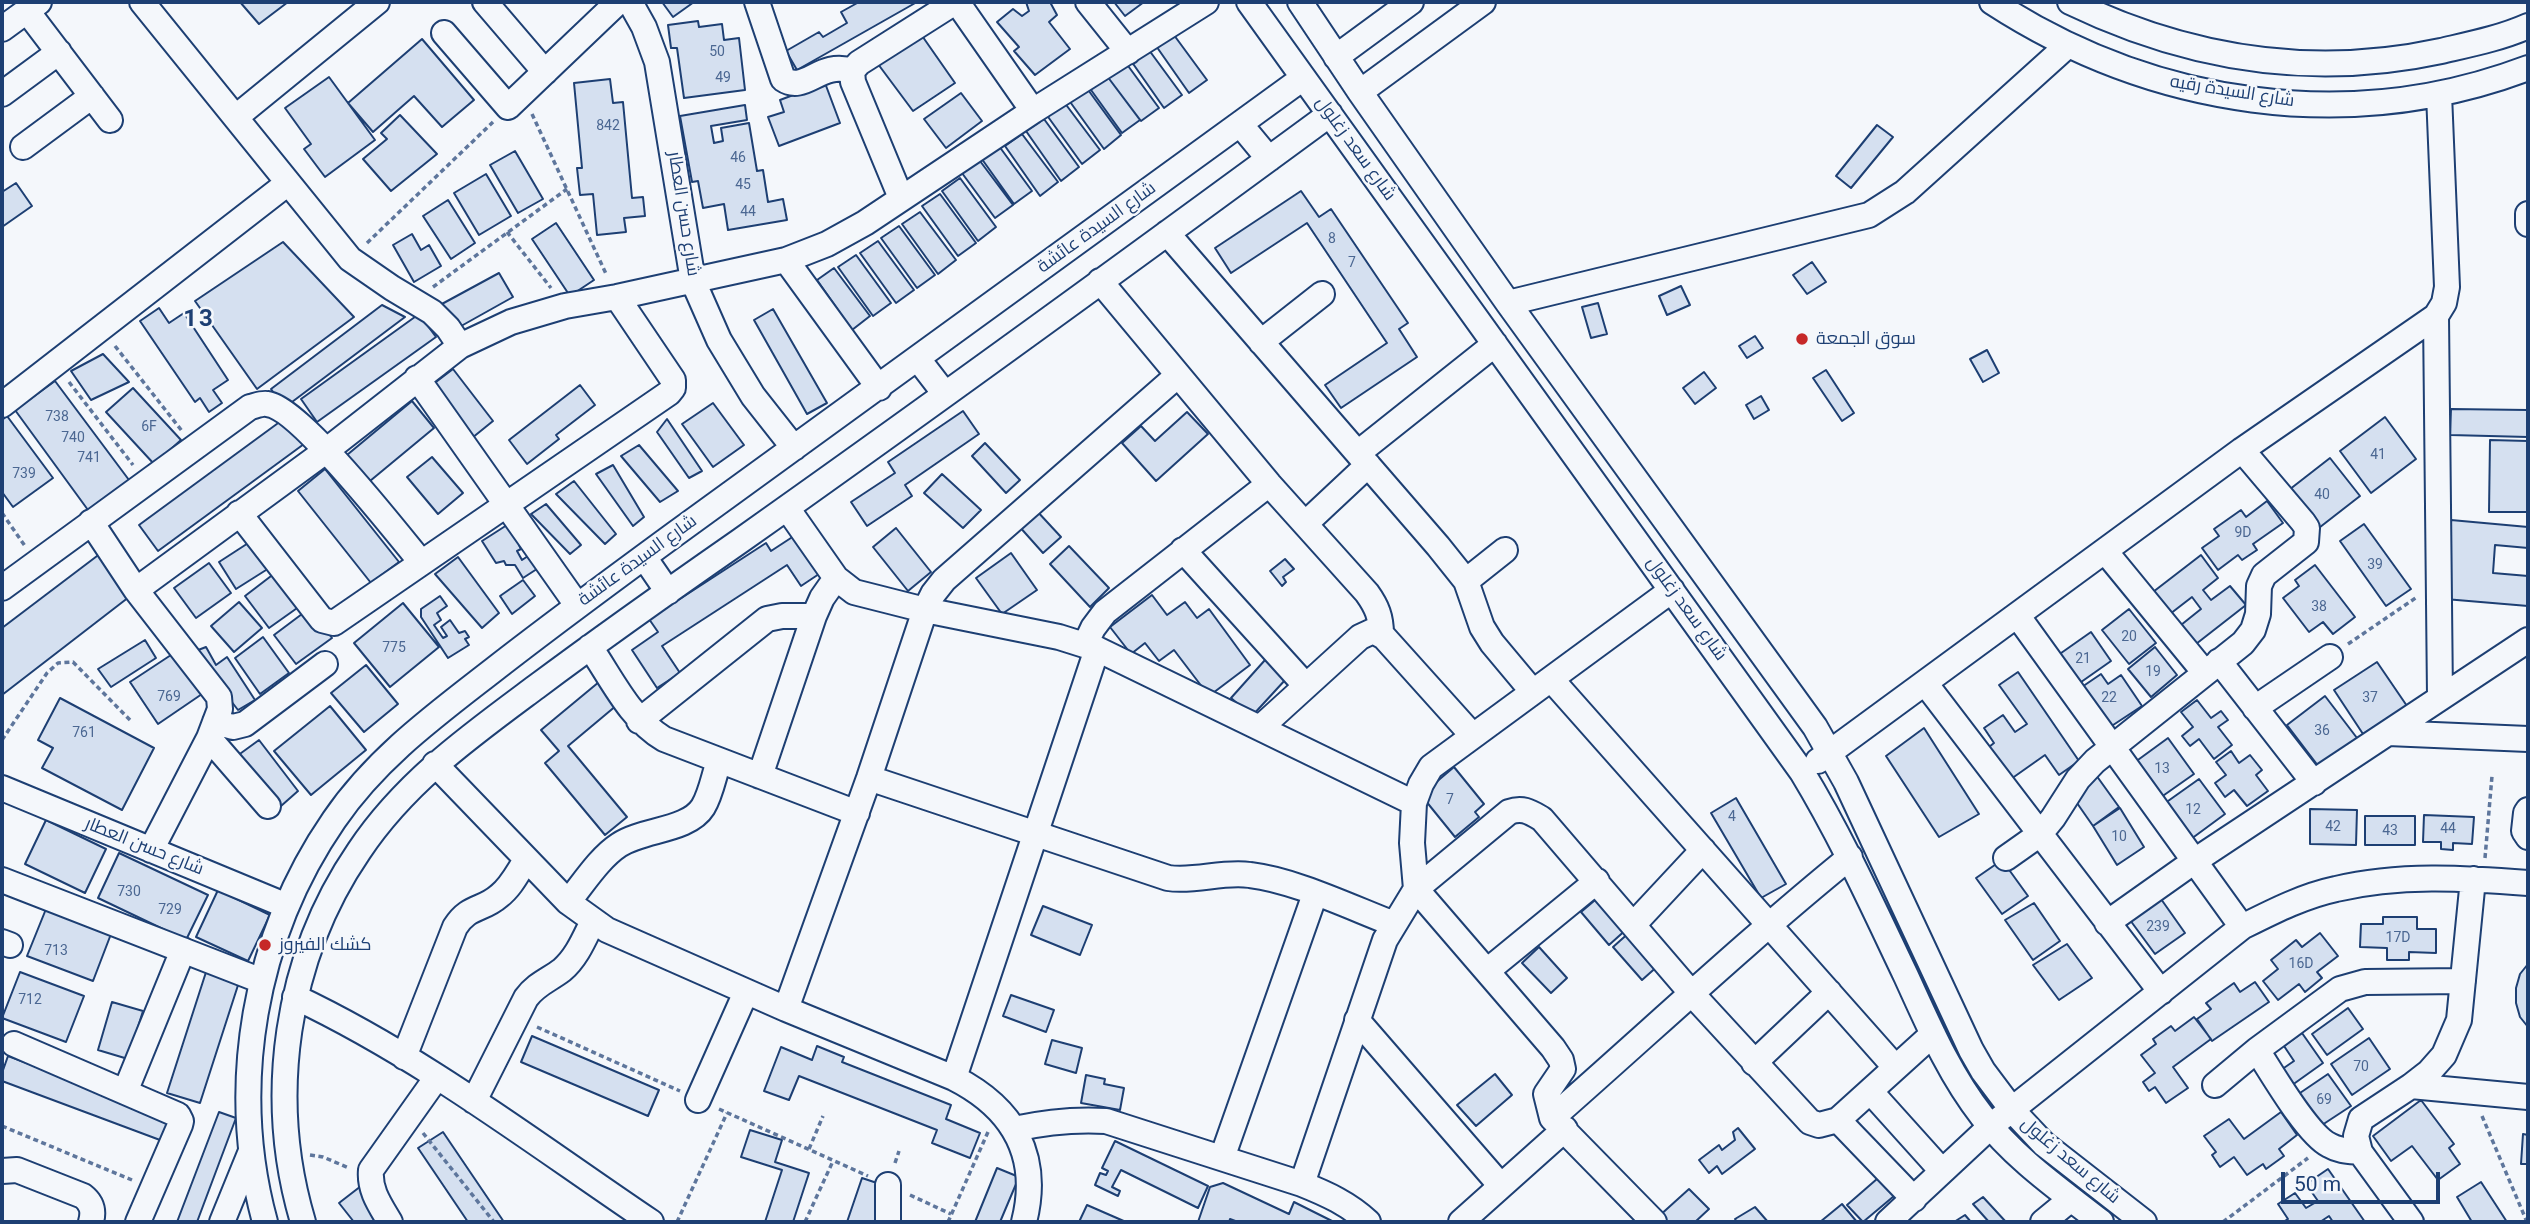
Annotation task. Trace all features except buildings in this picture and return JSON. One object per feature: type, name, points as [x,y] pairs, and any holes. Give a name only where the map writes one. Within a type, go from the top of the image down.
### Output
[{"type":"street","points":[[142,2],[350,258],[432,312],[460,346]]},
{"type":"street","points":[[236,117],[377,2]]},
{"type":"street","points":[[485,2],[545,72]]},
{"type":"street","points":[[444,33],[515,100],[618,2]]},
{"type":"street","name":"شارع حسن العطار","points":[[629,2],[644,27],[657,62],[693,281],[719,340],[753,396],[794,448]]},
{"type":"street","points":[[901,198],[853,82],[852,71],[859,63],[956,2],[1033,111]]},
{"type":"street","points":[[1088,2],[1128,52]]},
{"type":"street","points":[[136,590],[327,450],[460,346],[511,322],[565,306],[786,260],[827,244],[865,223],[1033,111],[1206,2]]},
{"type":"street","name":"شارع سعد زغلول","points":[[1249,2],[1802,772],[1850,857],[1933,1034],[1965,1093],[2022,1160],[2101,1222]]},
{"type":"street","name":"شارع سعد زغلول","points":[[1300,2],[1508,303],[1830,752],[1971,1050],[2012,1111],[2044,1144],[2144,1222]]},
{"type":"street","points":[[1336,57],[1411,2]]},
{"type":"street","points":[[1360,92],[1483,2]]},
{"type":"street","name":"شارع السيدة رقيه","points":[[1992,2],[2027,25],[2141,75],[2201,91],[2280,103],[2360,104],[2439,94],[2528,68]]},
{"type":"street","name":"شارع السيدة رقيه","points":[[2070,2],[2109,21],[2167,42],[2226,56],[2288,63],[2349,64],[2410,58],[2470,44],[2528,26]]},
{"type":"street","points":[[2,29],[34,6],[59,52],[110,120]]},
{"type":"street","points":[[766,6],[783,79],[798,84],[830,68],[841,67],[852,71]]},
{"type":"street","points":[[1508,303],[1869,215],[1888,205],[1905,191],[2068,45]]},
{"type":"street","points":[[2,94],[59,52]]},
{"type":"street","name":"شارع السيدة عائشة","points":[[265,1222],[251,1150],[248,1090],[250,1053],[262,981],[287,906],[308,862],[334,820],[364,781],[398,745],[577,606],[1303,78]]},
{"type":"street","points":[[1802,772],[2242,450],[2436,316],[2444,303],[2447,287],[2439,94]]},
{"type":"street","points":[[23,147],[92,96]]},
{"type":"street","points":[[303,1222],[288,1155],[284,1116],[284,1076],[295,997],[319,923],[357,853],[406,791],[435,764],[590,647],[787,508],[1330,114]]},
{"type":"street","points":[[1240,124],[1269,159]]},
{"type":"street","points":[[2,405],[288,183]]},
{"type":"street","points":[[1404,216],[1434,197]]},
{"type":"street","points":[[2528,214],[2528,224]]},
{"type":"street","points":[[1167,233],[1466,581],[1482,627],[1492,643],[1542,685],[1703,850],[1895,1067]]},
{"type":"street","points":[[786,260],[879,388]]},
{"type":"street","points":[[1100,281],[1177,376],[1375,604],[1381,618],[1381,634]]},
{"type":"street","points":[[1261,342],[1322,295]]},
{"type":"street","points":[[239,513],[322,620],[334,623],[669,393],[673,388],[673,380],[617,297]]},
{"type":"street","points":[[2436,316],[2440,697]]},
{"type":"street","points":[[1305,524],[1363,459],[1495,344]]},
{"type":"street","points":[[918,359],[945,394]]},
{"type":"street","points":[[786,1009],[857,813],[925,610],[933,594],[944,580],[1177,376]]},
{"type":"street","points":[[417,378],[577,606]]},
{"type":"street","points":[[2,588],[250,407],[267,404],[280,409],[327,450],[421,562]]},
{"type":"street","points":[[2006,858],[2040,834],[2078,779],[2112,746],[2243,643],[2253,630],[2258,614],[2259,586],[2264,575],[2306,542],[2308,535],[2303,522],[2242,450]]},
{"type":"street","points":[[954,1078],[1034,834],[1091,647],[1093,628],[1105,612],[1269,484]]},
{"type":"street","points":[[787,508],[836,578],[853,592],[925,610],[1059,637],[1091,647],[1414,803]]},
{"type":"street","points":[[91,522],[136,590],[219,697],[220,709],[212,730],[151,850]]},
{"type":"street","points":[[1183,550],[1306,686]]},
{"type":"street","points":[[1466,581],[1505,550]]},
{"type":"street","points":[[2105,551],[2212,667],[2255,708],[2314,783]]},
{"type":"street","points":[[644,557],[668,592]]},
{"type":"street","points":[[760,776],[814,616],[836,578]]},
{"type":"street","points":[[1654,1222],[1558,1124],[1546,1094],[1563,1069],[1561,1060],[1416,889],[1412,843],[1414,803],[1420,784],[1431,767],[1672,590]]},
{"type":"street","points":[[2017,615],[2242,927]]},
{"type":"street","points":[[639,721],[758,624],[774,617],[814,616]]},
{"type":"street","points":[[1261,728],[1364,634],[1373,631],[1381,634],[1474,736]]},
{"type":"street","points":[[2107,923],[2196,860],[2528,640]]},
{"type":"street","points":[[590,647],[639,721],[664,739],[857,813]]},
{"type":"street","points":[[2255,708],[2330,657]]},
{"type":"street","points":[[212,730],[245,724],[325,664]]},
{"type":"street","points":[[1925,683],[2161,992]]},
{"type":"street","points":[[212,730],[268,806]]},
{"type":"street","points":[[2388,733],[2528,739]]},
{"type":"street","points":[[568,902],[619,845],[682,823],[699,812],[705,804],[719,761]]},
{"type":"street","points":[[435,764],[568,902],[607,930],[978,1090],[998,1108],[1014,1129],[1026,1158],[1030,1189],[1024,1222]]},
{"type":"street","points":[[869,778],[1168,878],[1195,880],[1226,874],[1271,878],[1395,925]]},
{"type":"street","name":"شارع حسن العطار","points":[[3,792],[287,906]]},
{"type":"street","points":[[1302,1184],[1377,960],[1395,925],[1416,889],[1509,812],[1517,809],[1528,810],[1542,819],[1693,995],[1810,1122],[1819,1125],[1838,1120],[1933,1034]]},
{"type":"street","points":[[2528,810],[2524,831],[2528,837]]},
{"type":"street","points":[[1634,924],[1703,850]]},
{"type":"street","points":[[1461,1222],[1501,1186],[1558,1124],[1768,924],[1850,857]]},
{"type":"street","points":[[404,1057],[455,927],[468,911],[501,895],[526,860]]},
{"type":"street","points":[[1888,1222],[1991,1126],[2242,927],[2287,905],[2334,889],[2379,881],[2425,878],[2528,883]]},
{"type":"street","points":[[2,880],[262,981]]},
{"type":"street","points":[[2411,1222],[2360,1152],[2356,1136],[2361,1119],[2411,1086],[2429,1072],[2444,1055],[2459,1020],[2478,880]]},
{"type":"street","points":[[1487,971],[1597,881]]},
{"type":"street","points":[[1222,1158],[1315,894]]},
{"type":"street","points":[[474,1101],[531,990],[564,968],[574,957],[593,921]]},
{"type":"street","points":[[125,1092],[183,950]]},
{"type":"street","points":[[2215,1085],[2257,1050],[2340,989],[2352,984],[2463,981]]},
{"type":"street","points":[[698,1100],[746,992]]},
{"type":"street","points":[[1754,1063],[1829,992]]},
{"type":"street","points":[[295,997],[346,1021],[474,1101],[640,1220]]},
{"type":"street","points":[[1357,1020],[1501,1186]]},
{"type":"street","points":[[14,1044],[178,1115],[180,1125],[138,1222]]},
{"type":"street","points":[[2257,1050],[2313,1133],[2326,1144],[2343,1151],[2360,1152]]},
{"type":"street","points":[[390,1222],[374,1195],[370,1178],[374,1163],[436,1077]]},
{"type":"street","points":[[2411,1086],[2528,1097]]},
{"type":"street","points":[[1870,1091],[1942,1171]]},
{"type":"street","points":[[1838,1120],[1914,1199]]},
{"type":"street","points":[[1014,1129],[1050,1121],[1106,1121],[1302,1184],[1332,1196],[1357,1211],[1368,1222]]},
{"type":"street","points":[[222,1222],[251,1150]]},
{"type":"street","points":[[2,1171],[17,1170],[83,1196],[91,1204],[91,1222]]},
{"type":"street","points":[[888,1185],[888,1222]]},
{"type":"street","points":[[2043,1222],[2071,1199]]},
{"type":"path","points":[[350,258],[515,100],[567,189],[617,297]]},
{"type":"path","points":[[414,300],[567,189]]},
{"type":"path","points":[[507,232],[565,306]]},
{"type":"path","points":[[101,328],[195,447]]},
{"type":"path","points":[[55,364],[146,482]]},
{"type":"path","points":[[2,513],[37,562]]},
{"type":"path","points":[[2330,657],[2439,582]]},
{"type":"path","points":[[2,740],[47,673],[58,663],[73,662],[130,720]]},
{"type":"path","points":[[2478,880],[2492,776]]},
{"type":"path","points":[[516,1017],[951,1214]]},
{"type":"path","points":[[2471,1092],[2527,1222]]},
{"type":"path","points":[[948,1222],[998,1108]]},
{"type":"path","points":[[677,1222],[727,1113]]},
{"type":"path","points":[[408,1115],[494,1222]]},
{"type":"path","points":[[808,1149],[823,1116]]},
{"type":"path","points":[[2,1126],[153,1189]]},
{"type":"path","points":[[2223,1222],[2326,1144]]},
{"type":"path","points":[[288,1155],[323,1157],[370,1178]]},
{"type":"path","points":[[805,1222],[833,1161]]},
{"type":"place","name":"سوق الجمعة","points":[[1802,339]]},
{"type":"place","name":"كشك الفيروز","points":[[265,945]]},
{"type":"district","name":"13","points":[[199,320]]}]
